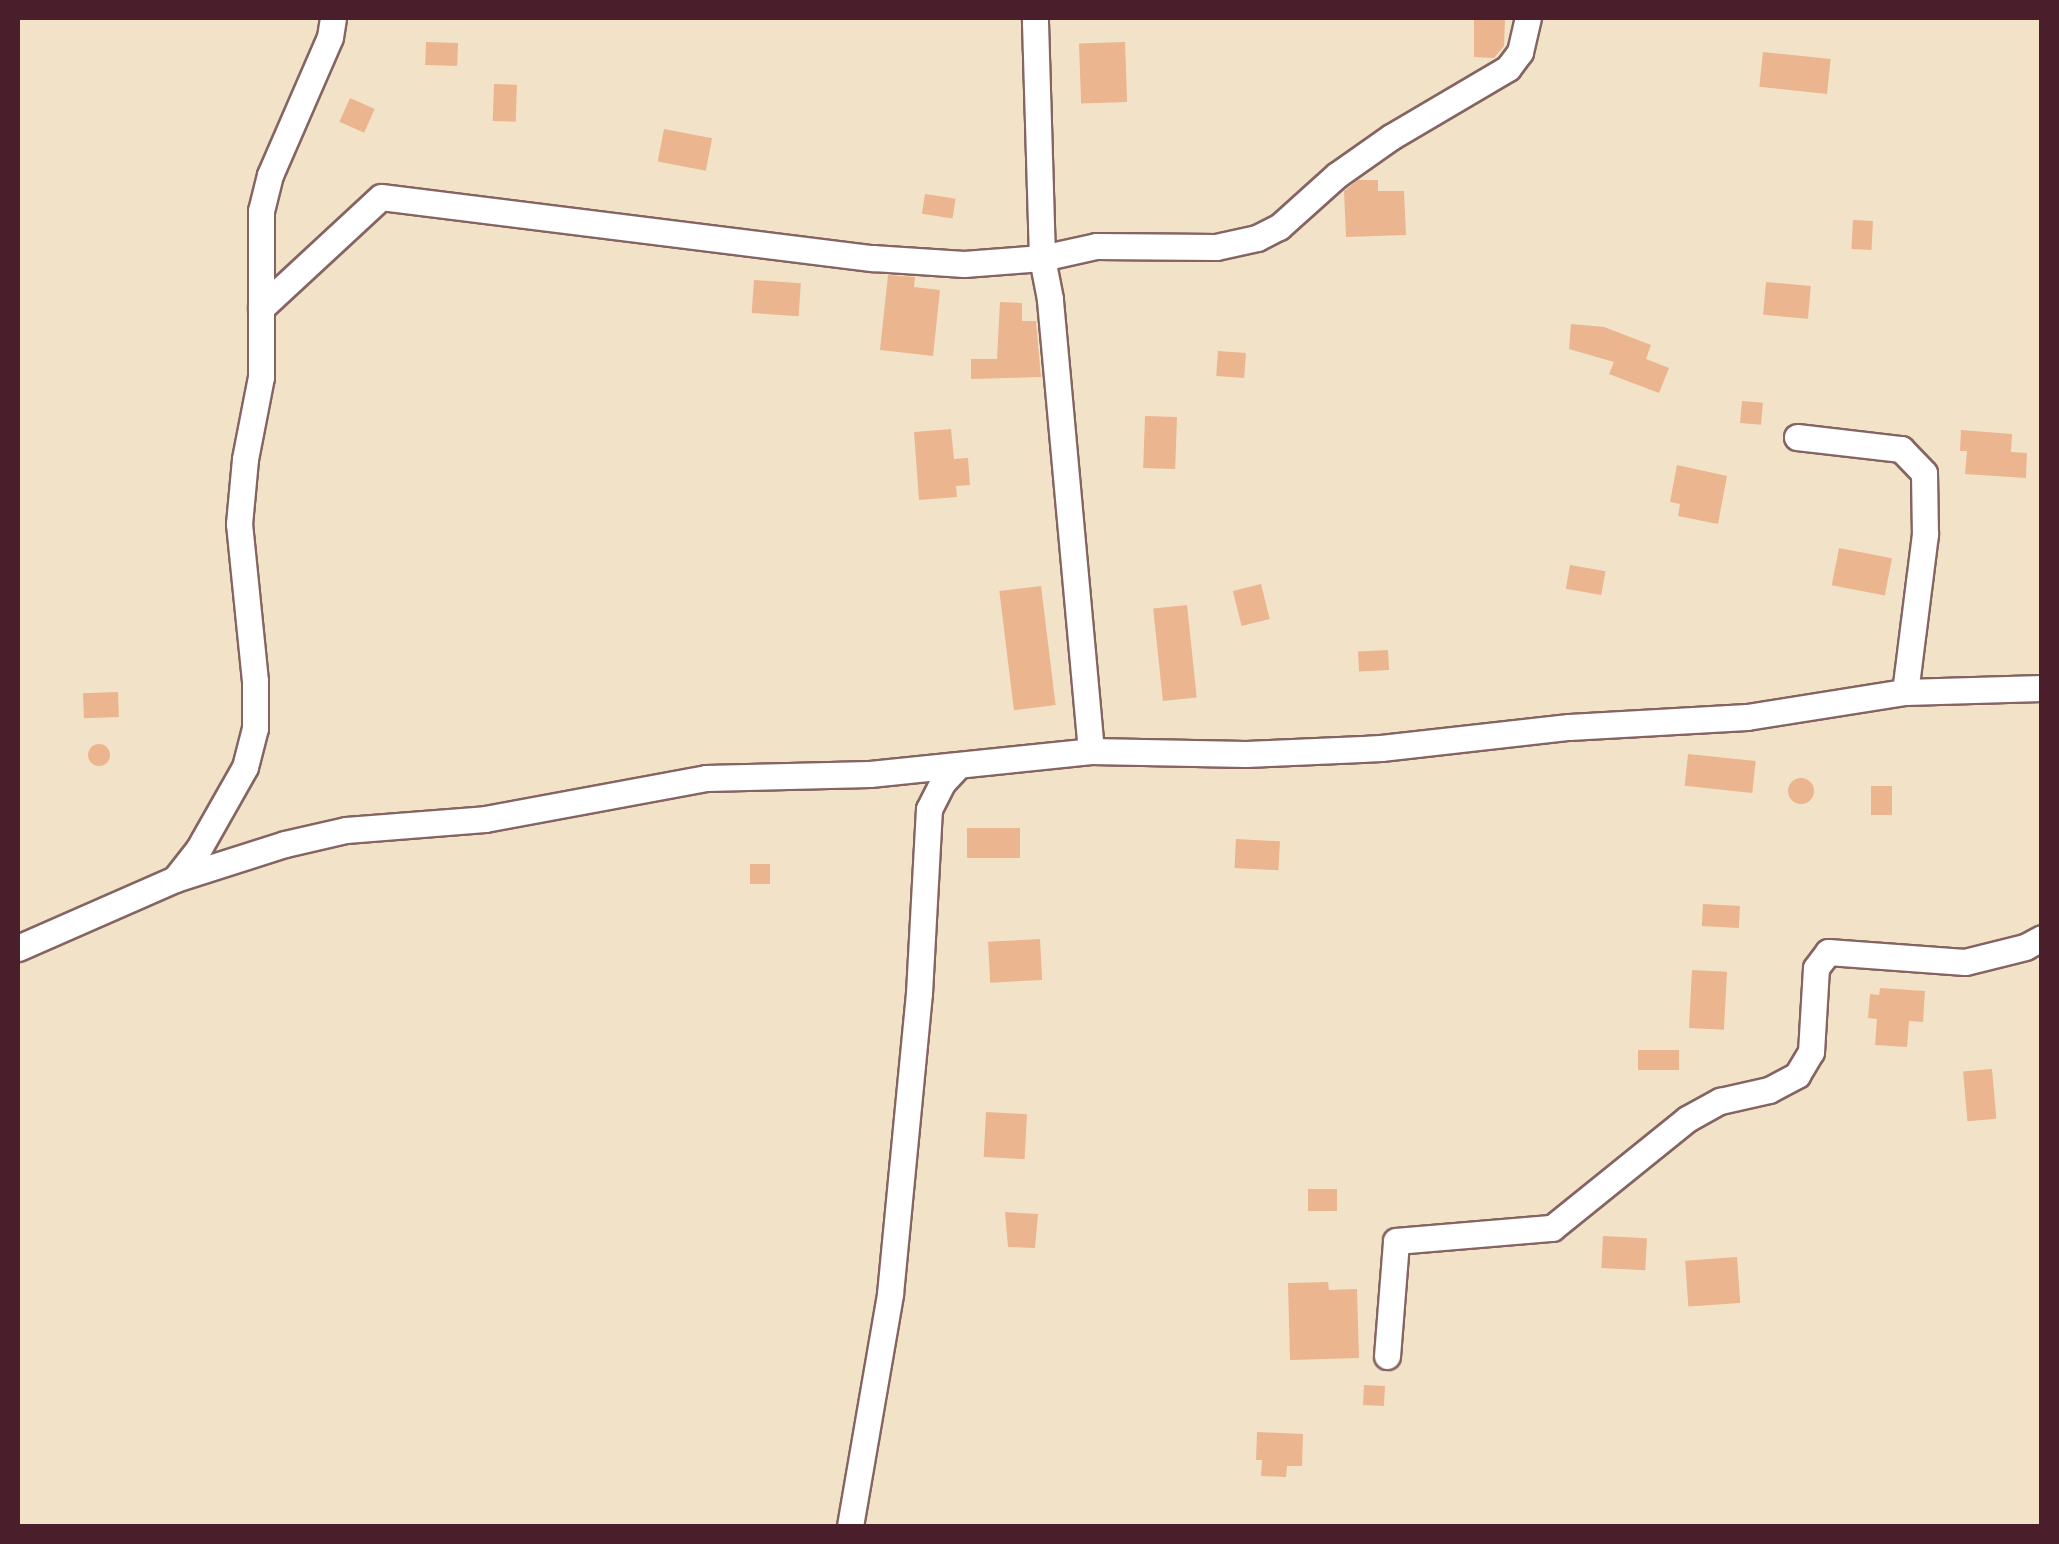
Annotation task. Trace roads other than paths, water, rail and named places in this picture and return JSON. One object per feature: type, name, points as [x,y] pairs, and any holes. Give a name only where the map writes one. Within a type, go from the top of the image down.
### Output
[{"type":"street","points":[[175,878],[198,850],[245,766],[255,728],[255,681],[240,524],[245,460],[262,377],[262,211],[270,175],[330,38],[333,18]]},
{"type":"street","points":[[1035,18],[1042,258],[1050,299],[1092,751]]},
{"type":"street","points":[[262,308],[381,197],[854,256],[964,264],[1042,258],[1096,246],[1216,247],[1257,238],[1280,228],[1337,175],[1390,137],[1508,68],[1520,52],[1528,18]]},
{"type":"street","points":[[1797,436],[1901,449],[1924,473],[1925,534],[1906,692]]},
{"type":"street","points":[[18,948],[175,878],[346,830],[485,819],[706,778],[870,774],[1092,751],[1246,754],[1382,748],[1568,727],[1746,717],[1906,692],[2042,688]]},
{"type":"street","points":[[850,1526],[890,1294],[919,993],[929,810],[944,782],[959,765]]},
{"type":"street","points":[[1387,1356],[1396,1241],[1552,1228],[1687,1120],[1720,1101],[1769,1090],[1797,1075],[1811,1052],[1816,968],[1828,952],[1965,962],[2025,947],[2042,938]]}]
